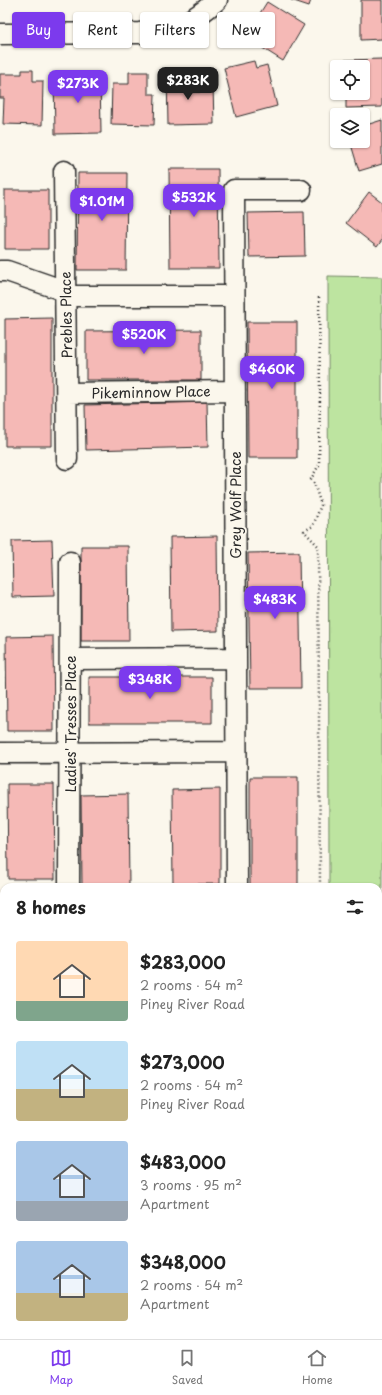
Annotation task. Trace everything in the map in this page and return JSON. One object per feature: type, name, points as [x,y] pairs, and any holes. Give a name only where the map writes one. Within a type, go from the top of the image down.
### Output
[{"type":"street","points":[[0,34],[139,33],[161,31],[183,24],[204,12],[217,0]]},
{"type":"street","name":"Prebles Place","points":[[64,171],[67,458]]},
{"type":"street","name":"Grey Wolf Place","points":[[237,883],[234,190],[301,190]]},
{"type":"street","points":[[0,271],[6,271],[65,292],[72,296],[234,296]]},
{"type":"street","name":"Pikeminnow Place","points":[[67,392],[235,391]]},
{"type":"street","name":"Ladies' Tresses Place","points":[[69,883],[70,562]]},
{"type":"street","points":[[70,659],[236,658]]},
{"type":"street","points":[[0,753],[236,752]]},
{"type":"path","points":[[319,297],[319,465],[311,479],[314,483],[321,505],[313,526],[304,531],[318,546],[320,883]]},
{"type":"green space","points":[[328,276],[382,277],[382,883],[329,883]]},
{"type":"building","points":[[291,0],[311,0],[309,6]]},
{"type":"building","points":[[361,0],[382,0],[382,39],[361,40]]},
{"type":"building","points":[[267,2],[304,25],[283,61],[262,48],[275,48],[275,12],[261,12]]},
{"type":"building","points":[[382,59],[382,107],[346,108],[346,100],[370,100],[370,60],[345,60]]},
{"type":"building","points":[[254,61],[256,68],[267,65],[277,106],[236,117],[224,68]]},
{"type":"building","points":[[22,70],[33,70],[33,81],[43,81],[42,125],[3,124],[4,98],[0,98],[0,74],[22,74]]},
{"type":"building","points":[[167,71],[189,71],[189,92],[200,92],[200,86],[213,86],[214,124],[168,125]]},
{"type":"building","points":[[129,72],[148,72],[148,94],[155,94],[154,125],[111,124],[112,84],[129,84]]},
{"type":"building","points":[[100,73],[101,133],[55,134],[54,74]]},
{"type":"building","points":[[382,120],[382,164],[359,171],[352,148],[370,148],[370,124]]},
{"type":"building","points":[[169,169],[218,169],[219,268],[170,268]]},
{"type":"building","points":[[78,173],[127,173],[126,270],[77,270]]},
{"type":"building","points":[[5,190],[48,190],[48,249],[5,249]]},
{"type":"building","points":[[369,192],[382,202],[382,240],[377,247],[346,223]]},
{"type":"building","points":[[304,212],[305,256],[249,257],[248,213]]},
{"type":"building","points":[[52,318],[52,446],[5,446],[5,319]]},
{"type":"building","points":[[247,322],[297,322],[297,458],[248,458]]},
{"type":"building","points":[[201,330],[201,380],[86,380],[86,331]]},
{"type":"building","points":[[207,402],[208,447],[86,450],[85,405]]},
{"type":"building","points":[[217,536],[218,631],[171,632],[170,537]]},
{"type":"building","points":[[52,540],[54,596],[13,597],[12,541]]},
{"type":"building","points":[[81,546],[128,546],[129,641],[81,641]]},
{"type":"building","points":[[299,552],[301,688],[250,688],[248,553]]},
{"type":"building","points":[[53,636],[54,731],[7,731],[6,637]]},
{"type":"building","points":[[89,677],[212,677],[212,723],[89,723]]},
{"type":"building","points":[[250,777],[298,777],[298,883],[250,883]]},
{"type":"building","points":[[7,784],[54,784],[55,879],[8,879]]},
{"type":"building","points":[[220,789],[220,883],[173,883],[172,790]]},
{"type":"building","points":[[128,794],[129,883],[82,883],[81,795]]}]
